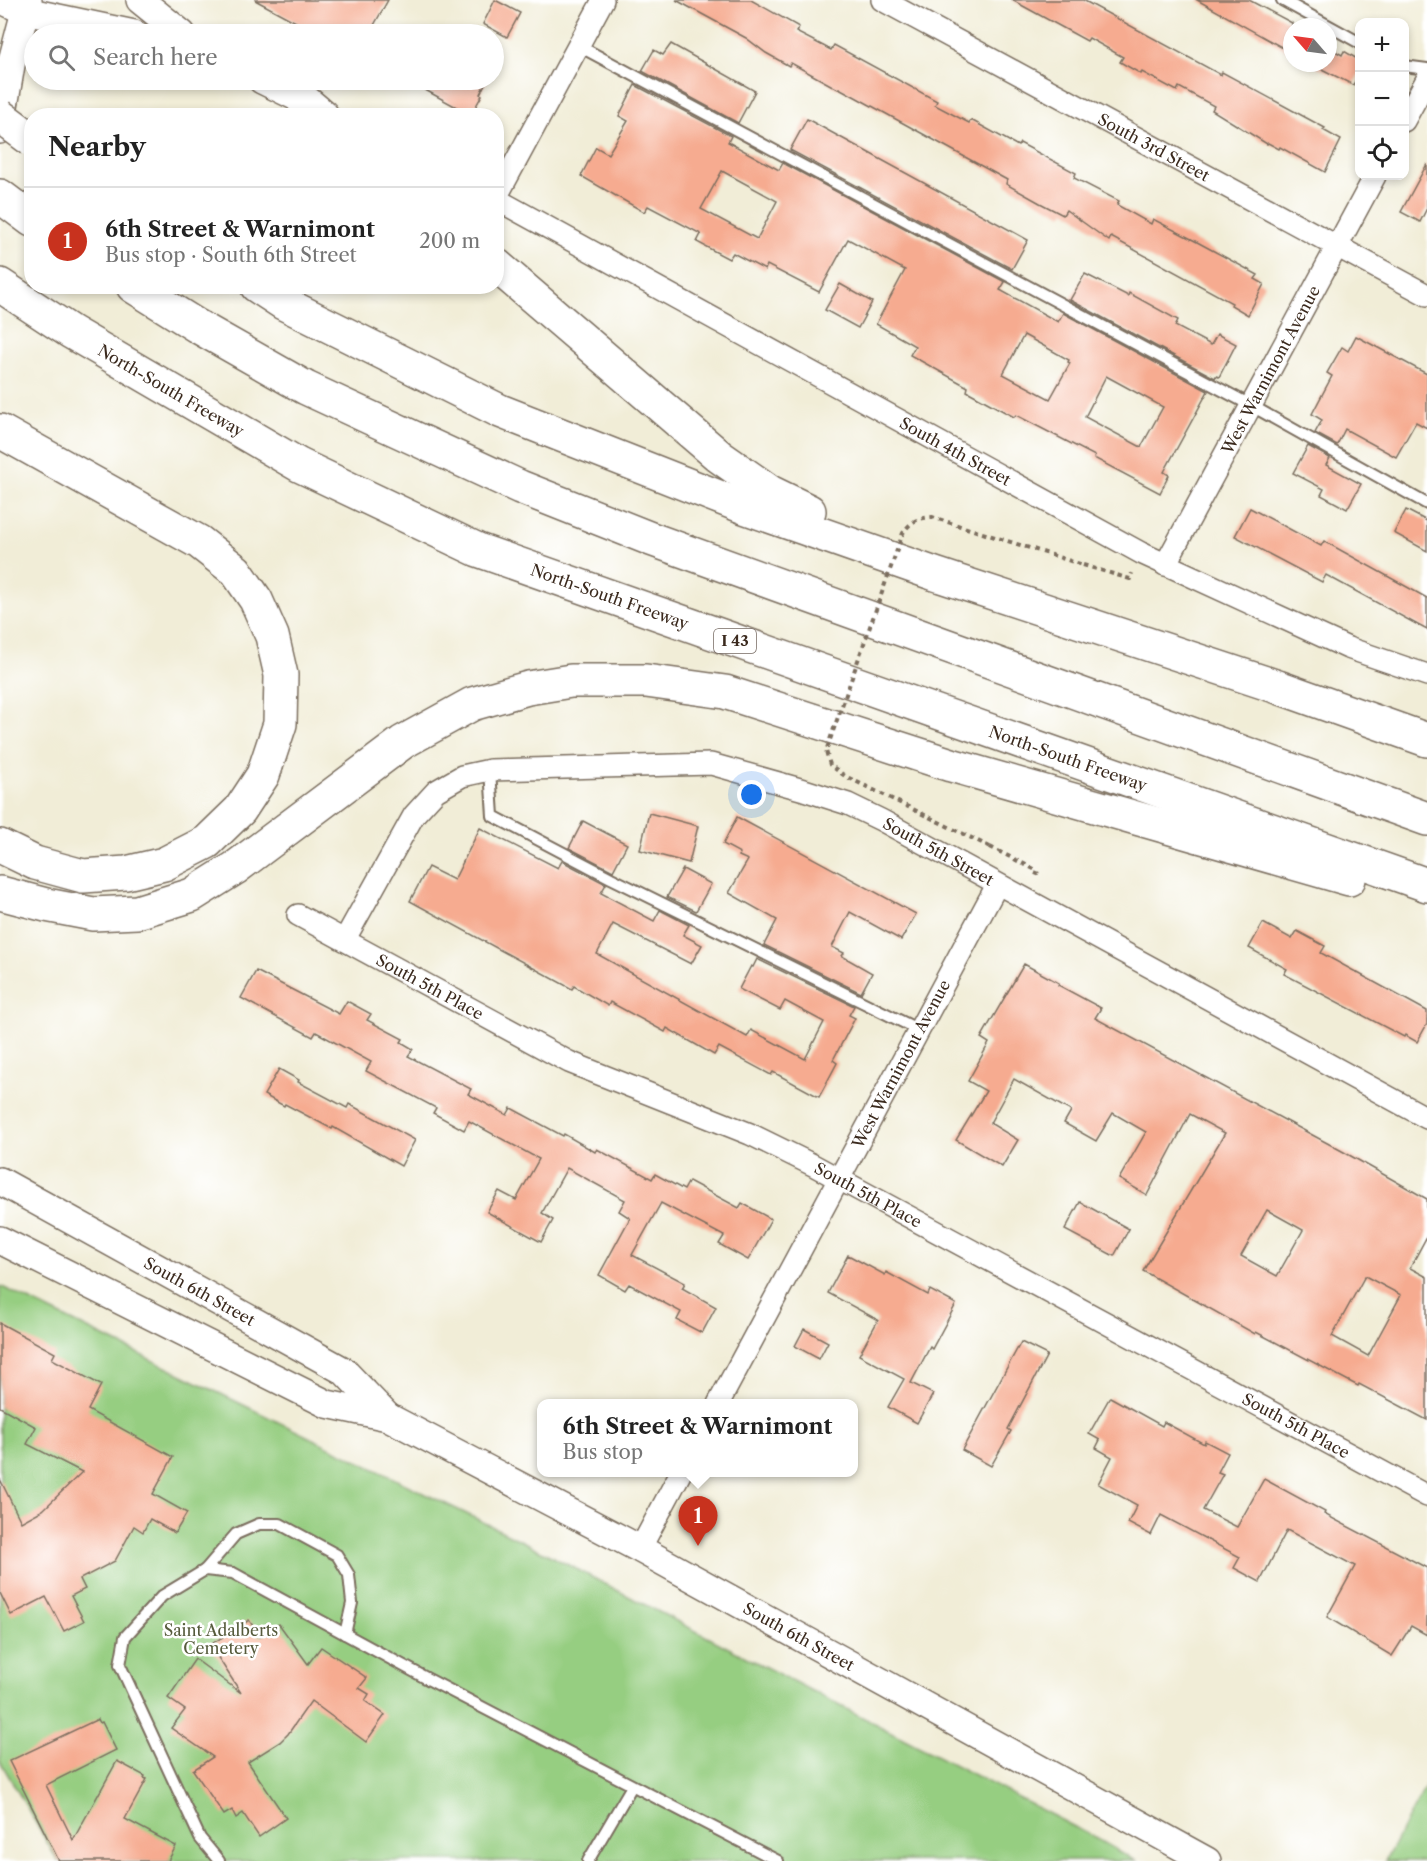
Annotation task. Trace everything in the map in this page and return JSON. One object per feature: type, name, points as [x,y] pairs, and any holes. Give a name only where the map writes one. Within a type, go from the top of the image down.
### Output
[{"type":"highway","points":[[0,116],[24,134]]},
{"type":"highway","points":[[0,196],[24,214]]},
{"type":"highway","points":[[504,272],[728,463],[770,492],[935,574]]},
{"type":"highway","name":"North-South Freeway","points":[[0,285],[71,332],[299,465],[478,550],[1427,885]]},
{"type":"highway","points":[[146,294],[306,388],[520,487],[651,539],[1427,819]]},
{"type":"highway","points":[[269,294],[283,303],[500,411],[744,507],[1427,740]]},
{"type":"highway","points":[[0,431],[199,542],[236,571],[256,600],[272,636],[281,675],[280,724],[263,775],[240,810],[207,842],[164,864],[126,873],[83,876],[35,863],[0,846]]},
{"type":"highway","points":[[0,917],[55,918],[137,912],[192,895],[235,868],[403,742],[472,704],[528,688],[571,681],[646,681],[725,692],[951,765],[1427,901]]},
{"type":"highway","points":[[0,893],[93,914]]},
{"type":"street","points":[[140,0],[170,24]]},
{"type":"street","points":[[504,184],[603,0]]},
{"type":"street","name":"South 3rd Street","points":[[882,0],[1427,295]]},
{"type":"street","points":[[0,130],[19,4],[96,24]]},
{"type":"street","points":[[1409,112],[1427,79]]},
{"type":"street","points":[[280,90],[313,108]]},
{"type":"street","name":"West Warnimont Avenue","points":[[1165,565],[1373,180]]},
{"type":"street","name":"South 4th Street","points":[[504,203],[1165,565],[1348,648],[1427,675]]},
{"type":"street","name":"South 5th Street","points":[[345,939],[414,815],[436,791],[462,776],[490,770],[711,764],[848,804],[881,820],[1427,1118]]},
{"type":"street","name":"West Warnimont Avenue","points":[[721,1399],[997,885]]},
{"type":"street","name":"South 5th Place","points":[[298,915],[569,1062],[750,1134],[838,1179],[1427,1496]]},
{"type":"street","name":"South 6th Street","points":[[0,1181],[344,1371],[388,1417]]},
{"type":"street","name":"South 6th Street","points":[[0,1240],[327,1404],[388,1417],[640,1549],[1207,1861]]},
{"type":"street","points":[[640,1549],[679,1477]]},
{"type":"lane","points":[[1282,0],[1355,41]]},
{"type":"lane","points":[[579,46],[1252,406],[1427,504]]},
{"type":"lane","points":[[1409,67],[1427,69]]},
{"type":"lane","points":[[490,770],[493,816],[611,878],[919,1030]]},
{"type":"lane","points":[[219,1861],[200,1838],[120,1665],[126,1637],[162,1596],[206,1570],[236,1534],[259,1524],[280,1524],[337,1555],[349,1575],[352,1603],[345,1634]]},
{"type":"lane","points":[[206,1570],[233,1573],[632,1786],[778,1861]]},
{"type":"lane","points":[[588,1861],[632,1786]]},
{"type":"path","points":[[1032,884],[1038,871],[845,776],[830,765],[826,751],[903,533],[919,518],[932,517],[1130,579],[1134,570]]},
{"type":"green space","name":"Saint Adalberts Cemetery","points":[[0,1286],[522,1541],[1092,1836],[1136,1861],[58,1861],[0,1761]]},
{"type":"green space","points":[[1427,1784],[1427,1861],[1385,1861]]},
{"type":"building","points":[[255,0],[388,0],[375,24],[299,24]]},
{"type":"building","points":[[495,0],[520,13],[507,37],[504,35],[504,24],[483,24]]},
{"type":"building","points":[[676,0],[751,0],[799,27],[796,32],[831,50],[834,45],[937,101],[935,105],[969,123],[971,120],[1018,146],[1020,143],[1076,173],[1074,178],[1119,201],[1117,205],[1151,224],[1153,219],[1258,275],[1255,279],[1264,284],[1248,315],[1231,305],[1232,303],[1111,237],[1109,241],[1066,210],[1063,215],[1040,203],[1006,184],[1007,180],[839,88],[791,63],[789,66],[746,38]]},
{"type":"building","points":[[1012,0],[1083,0],[1221,75],[1222,72],[1325,128],[1323,130],[1341,140],[1325,172],[1280,147],[1279,149],[1267,144],[1212,110],[1214,106],[1179,87],[1177,91],[1142,72],[1141,74],[1120,62],[1123,57],[1089,38],[1087,41]]},
{"type":"building","points":[[1197,0],[1249,0],[1283,18],[1283,48]]},
{"type":"building","points":[[671,44],[755,91],[738,123],[642,71],[654,50],[663,55]]},
{"type":"building","points":[[1344,51],[1355,58],[1353,85],[1328,72],[1337,72],[1337,52],[1342,55]]},
{"type":"building","points":[[635,85],[731,136],[728,142],[779,170],[783,163],[1005,282],[1000,290],[1058,322],[1063,313],[1208,391],[1164,472],[1169,475],[1160,493],[1094,458],[1095,456],[1016,415],[1014,417],[967,391],[968,387],[910,355],[915,346],[876,324],[905,270],[848,239],[819,292],[767,265],[765,270],[733,253],[729,259],[697,242],[701,234],[648,206],[644,212],[581,176],[596,147],[608,154],[628,121],[619,116]],"holes":[[[722,171],[777,201],[757,239],[701,209]],[[1024,335],[1069,360],[1070,363],[1050,399],[1003,374]],[[1106,376],[1163,407],[1141,447],[1085,417]]]},
{"type":"building","points":[[425,90],[482,90],[480,94],[482,95],[475,108],[458,108]]},
{"type":"building","points":[[807,119],[1028,240],[1012,269],[790,150]]},
{"type":"building","points":[[1427,164],[1427,208],[1420,222],[1401,212]]},
{"type":"building","points":[[1085,274],[1128,296],[1129,293],[1178,320],[1175,326],[1211,345],[1217,334],[1236,344],[1219,377],[1215,378],[1070,300]]},
{"type":"building","points":[[840,284],[872,302],[858,328],[825,310]]},
{"type":"building","points":[[1356,336],[1427,374],[1427,428],[1416,422],[1396,457],[1345,429],[1337,445],[1315,433],[1322,420],[1312,414],[1332,376],[1327,373],[1342,347],[1348,351]]},
{"type":"building","points":[[1308,446],[1330,458],[1326,465],[1361,484],[1347,509],[1321,495],[1324,489],[1293,473]]},
{"type":"building","points":[[1250,508],[1321,546],[1324,541],[1427,598],[1427,630],[1326,575],[1322,582],[1235,536]]},
{"type":"building","points":[[1406,510],[1427,521],[1427,551],[1394,533]]},
{"type":"building","points":[[649,813],[698,826],[689,863],[640,850]]},
{"type":"building","points":[[737,817],[916,914],[901,940],[850,912],[832,947],[844,953],[842,956],[872,973],[861,993],[764,945],[777,920],[729,893],[748,860],[723,844]]},
{"type":"building","points":[[583,821],[627,844],[613,871],[569,848]]},
{"type":"building","points":[[480,828],[558,868],[562,861],[606,884],[601,893],[654,921],[660,910],[689,925],[683,935],[702,945],[691,964],[613,924],[597,954],[747,1037],[751,1030],[805,1059],[824,1022],[785,1001],[780,1010],[739,989],[757,959],[854,1006],[849,1015],[855,1018],[833,1060],[837,1063],[819,1097],[719,1047],[714,1055],[667,1028],[665,1032],[610,1002],[608,1006],[574,986],[572,989],[410,901],[428,867],[454,880]]},
{"type":"building","points":[[683,869],[711,884],[696,911],[667,897]]},
{"type":"building","points":[[1263,923],[1292,939],[1297,931],[1325,946],[1321,953],[1427,1011],[1427,1024],[1417,1042],[1284,974],[1287,969],[1249,948]]},
{"type":"building","points":[[1024,964],[1101,1008],[1095,1018],[1427,1199],[1427,1236],[1410,1268],[1427,1277],[1427,1420],[1256,1332],[1255,1334],[1143,1271],[1225,1133],[1190,1114],[1147,1195],[1119,1179],[1146,1132],[1113,1113],[1096,1141],[1064,1123],[1071,1111],[1014,1079],[990,1123],[1018,1140],[1002,1167],[956,1140],[986,1091],[968,1081],[989,1043],[981,1038]],"holes":[[[1267,1210],[1303,1230],[1277,1276],[1241,1256]],[[1365,1276],[1401,1295],[1368,1356],[1332,1336]]]},
{"type":"building","points":[[256,971],[339,1014],[347,1001],[371,1014],[367,1020],[403,1039],[401,1042],[413,1049],[408,1056],[471,1089],[468,1094],[507,1115],[511,1108],[595,1152],[597,1149],[652,1179],[655,1174],[684,1190],[689,1181],[739,1208],[742,1203],[771,1219],[748,1260],[719,1244],[724,1236],[661,1203],[632,1255],[685,1283],[682,1288],[716,1307],[702,1333],[677,1320],[681,1312],[629,1284],[625,1290],[599,1275],[630,1218],[619,1211],[625,1200],[567,1168],[542,1213],[553,1220],[541,1242],[487,1212],[499,1191],[516,1200],[539,1159],[469,1121],[464,1130],[433,1113],[436,1108],[366,1071],[371,1062],[316,1032],[313,1037],[241,998]]},
{"type":"building","points":[[279,1069],[299,1080],[298,1082],[347,1108],[349,1104],[415,1140],[401,1166],[333,1127],[332,1129],[264,1095]]},
{"type":"building","points":[[1080,1202],[1129,1229],[1114,1256],[1065,1230]]},
{"type":"building","points":[[848,1255],[928,1295],[930,1290],[956,1304],[911,1383],[933,1394],[917,1423],[888,1407],[904,1379],[859,1355],[878,1320],[828,1293]]},
{"type":"building","points":[[0,1323],[55,1353],[52,1359],[101,1385],[88,1410],[173,1457],[153,1494],[187,1513],[175,1533],[150,1519],[143,1532],[134,1526],[115,1561],[80,1579],[85,1589],[71,1596],[84,1621],[64,1631],[46,1597],[11,1615],[0,1593],[0,1479],[21,1522],[43,1510],[82,1472],[27,1444],[36,1427],[0,1407]]},
{"type":"building","points":[[804,1329],[828,1342],[819,1359],[795,1346]]},
{"type":"building","points":[[1021,1342],[1047,1355],[1008,1429],[1011,1431],[991,1466],[962,1450]]},
{"type":"building","points":[[1110,1397],[1162,1426],[1164,1422],[1204,1444],[1205,1441],[1228,1453],[1218,1472],[1223,1474],[1203,1510],[1237,1527],[1264,1479],[1325,1512],[1324,1514],[1427,1568],[1427,1635],[1411,1626],[1392,1656],[1327,1617],[1355,1566],[1287,1530],[1260,1582],[1234,1568],[1240,1557],[1161,1515],[1151,1535],[1128,1523],[1137,1505],[1098,1484],[1112,1457],[1096,1448],[1100,1440],[1089,1434]]},
{"type":"building","points":[[249,1620],[260,1637],[279,1624],[308,1664],[321,1647],[367,1678],[359,1688],[369,1694],[365,1701],[385,1715],[366,1742],[311,1701],[280,1742],[248,1762],[286,1818],[259,1837],[243,1813],[236,1818],[232,1810],[224,1815],[193,1770],[213,1757],[171,1728],[185,1710],[168,1698],[195,1659],[241,1693],[210,1645]]},
{"type":"building","points":[[98,1719],[100,1723],[102,1722],[116,1750],[46,1785],[73,1840],[117,1761],[147,1779],[125,1819],[176,1846],[168,1861],[59,1861],[9,1761]]},
{"type":"place","name":"6th Street & Warnimont","points":[[698,1546]]}]
